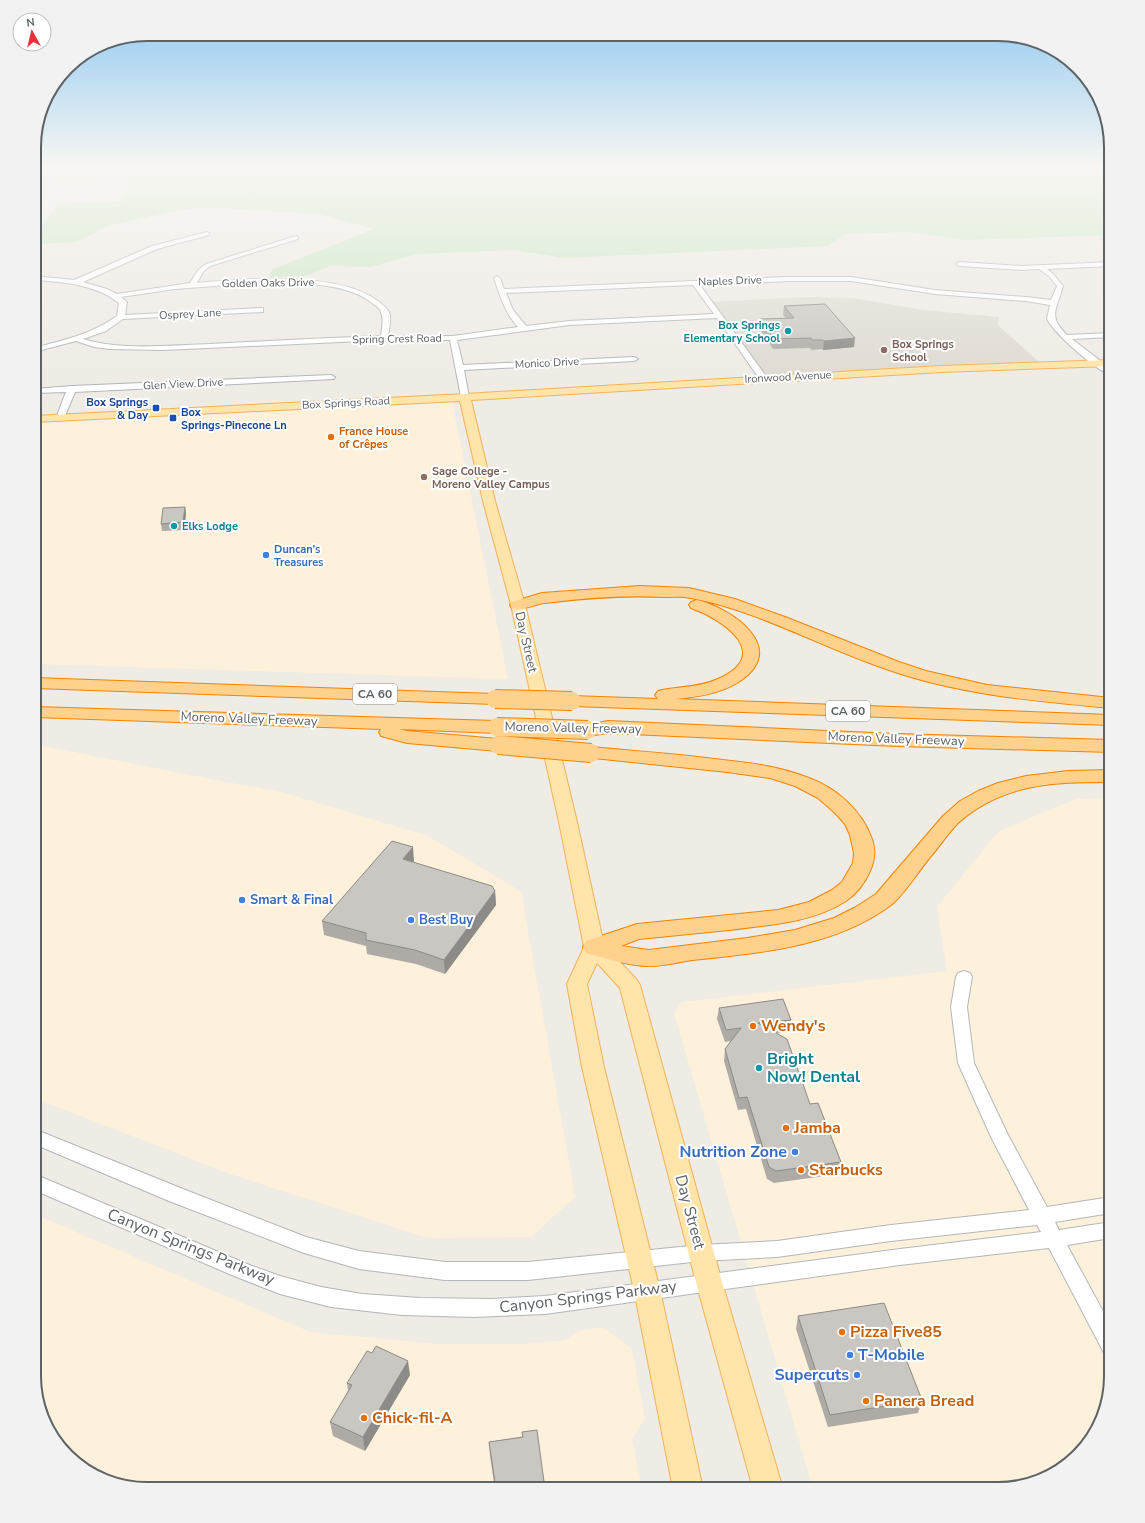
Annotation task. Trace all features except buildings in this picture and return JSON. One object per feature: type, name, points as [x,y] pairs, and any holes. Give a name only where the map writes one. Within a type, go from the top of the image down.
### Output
[{"type":"highway","points":[[518,605],[542,598],[640,591],[689,593],[729,602],[922,676],[987,690],[1032,696],[1104,702]]},
{"type":"highway","points":[[518,605],[546,607],[647,600],[683,602],[719,612],[744,631],[748,640],[750,655],[748,663],[742,671],[732,679],[712,688],[680,694],[579,702]]},
{"type":"highway","name":"Moreno Valley Freeway","points":[[41,683],[1104,720]]},
{"type":"highway","points":[[41,700],[497,730],[591,753],[710,764],[785,775],[813,786],[834,801],[849,815],[864,844],[864,858],[860,870],[842,894],[831,902],[798,913],[778,917],[637,932],[594,947]]},
{"type":"highway","name":"Moreno Valley Freeway","points":[[41,712],[348,723],[407,737],[587,725],[897,740],[1104,746]]},
{"type":"highway","points":[[594,947],[645,958],[771,942],[798,937],[827,929],[871,908],[886,897],[950,820],[984,796],[1002,788],[1027,781],[1056,777],[1104,776]]},
{"type":"main road","name":"Ironwood Avenue","points":[[465,396],[942,369],[1104,364]]},
{"type":"main road","name":"Box Springs Road","points":[[41,419],[465,396]]},
{"type":"main road","name":"Day Street","points":[[465,396],[489,501],[518,605],[568,822],[594,947],[630,984],[701,1253],[766,1482]]},
{"type":"main road","points":[[594,947],[577,984],[593,1067],[647,1290],[687,1482]]},
{"type":"street","points":[[74,283],[92,277],[138,254],[193,237]]},
{"type":"street","points":[[193,284],[200,271],[208,265],[296,238]]},
{"type":"street","points":[[959,264],[1002,268],[1041,268],[1104,264]]},
{"type":"street","points":[[1041,268],[1051,275],[1060,286],[1050,317],[1051,322],[1065,337],[1104,369]]},
{"type":"street","points":[[497,278],[510,312],[524,328]]},
{"type":"street","name":"Naples Drive","points":[[502,291],[812,278],[844,279],[935,292],[1026,299],[1054,303]]},
{"type":"street","points":[[41,279],[92,287],[116,296],[123,302],[120,317],[103,329],[76,339],[41,348]]},
{"type":"street","name":"Golden Oaks Drive","points":[[116,296],[152,288],[193,284],[292,280],[314,282],[348,288],[376,301],[383,308],[386,314],[384,338]]},
{"type":"street","points":[[695,282],[764,379]]},
{"type":"street","name":"Osprey Lane","points":[[120,317],[260,310]]},
{"type":"street","name":"Spring Crest Road","points":[[76,339],[94,345],[132,349],[384,338],[453,338],[569,323],[719,316]]},
{"type":"street","points":[[1065,337],[1104,335]]},
{"type":"street","name":"Day Street","points":[[453,338],[465,396]]},
{"type":"street","name":"Monico Drive","points":[[460,368],[634,359]]},
{"type":"street","name":"Glen View Drive","points":[[41,390],[331,377]]},
{"type":"street","points":[[60,418],[72,388]]},
{"type":"street","points":[[964,977],[959,1007],[966,1063],[1000,1137],[1104,1333]]},
{"type":"street","points":[[41,1139],[297,1243],[359,1260],[445,1270],[487,1272],[528,1271],[701,1253],[777,1249],[892,1233],[1043,1216],[1104,1206]]},
{"type":"street","name":"Canyon Springs Parkway","points":[[41,1185],[162,1236],[218,1262],[307,1292],[358,1303],[434,1308],[502,1308],[545,1305],[647,1290],[900,1257],[1055,1239],[1104,1231]]},
{"type":"shaded area","name":"Box Springs School","points":[[806,297],[853,298],[923,310],[999,317],[998,325],[1042,365],[765,378],[710,302]]},
{"type":"shaded area","points":[[452,402],[508,679],[41,664],[41,424]]},
{"type":"shaded area","points":[[41,746],[278,791],[428,836],[522,892],[575,1197],[531,1237],[428,1238],[230,1174],[41,1101]]},
{"type":"shaded area","points":[[1104,798],[1104,1376],[1103,1390],[1096,1416],[1086,1435],[1068,1456],[1045,1471],[1025,1478],[998,1482],[811,1482],[674,1013],[682,1002],[947,971],[937,907],[999,831],[1076,799]]},
{"type":"shaded area","points":[[41,1217],[310,1332],[438,1344],[525,1344],[566,1340],[578,1331],[603,1327],[632,1349],[645,1419],[632,1439],[641,1482],[147,1482],[133,1481],[107,1474],[88,1464],[67,1446],[52,1423],[45,1403],[41,1376]]},
{"type":"green space","points":[[41,237],[87,237],[77,242],[41,244]]},
{"type":"green space","points":[[354,237],[841,237],[828,246],[563,258],[514,250],[417,254],[370,267],[330,266],[306,276],[269,277],[273,269]]},
{"type":"green space","points":[[945,237],[1050,237],[965,240]]},
{"type":"place","name":"Box Springs Elementary School","points":[[788,331]]},
{"type":"place","name":"Box Springs School","points":[[884,350]]},
{"type":"place","name":"Box Springs & Day","points":[[156,408]]},
{"type":"place","name":"Box Springs-Pinecone Ln","points":[[173,418]]},
{"type":"place","name":"France House of Crêpes","points":[[331,437]]},
{"type":"place","name":"Sage College - Moreno Valley Campus","points":[[424,477]]},
{"type":"place","name":"Elks Lodge","points":[[174,526]]},
{"type":"place","name":"Duncan’s Treasures","points":[[266,555]]},
{"type":"place","name":"Smart & Final","points":[[242,900]]},
{"type":"place","name":"Best Buy","points":[[411,920]]},
{"type":"place","name":"Wendy's","points":[[753,1026]]},
{"type":"place","name":"Bright Now! Dental","points":[[759,1068]]},
{"type":"place","name":"Jamba","points":[[786,1128]]},
{"type":"place","name":"Nutrition Zone","points":[[795,1152]]},
{"type":"place","name":"Starbucks","points":[[801,1170]]},
{"type":"place","name":"Pizza Five85","points":[[842,1332]]},
{"type":"place","name":"T-Mobile","points":[[850,1355]]},
{"type":"place","name":"Supercuts","points":[[857,1375]]},
{"type":"place","name":"Panera Bread","points":[[866,1401]]},
{"type":"place","name":"Chick-fil-A","points":[[364,1418]]}]
